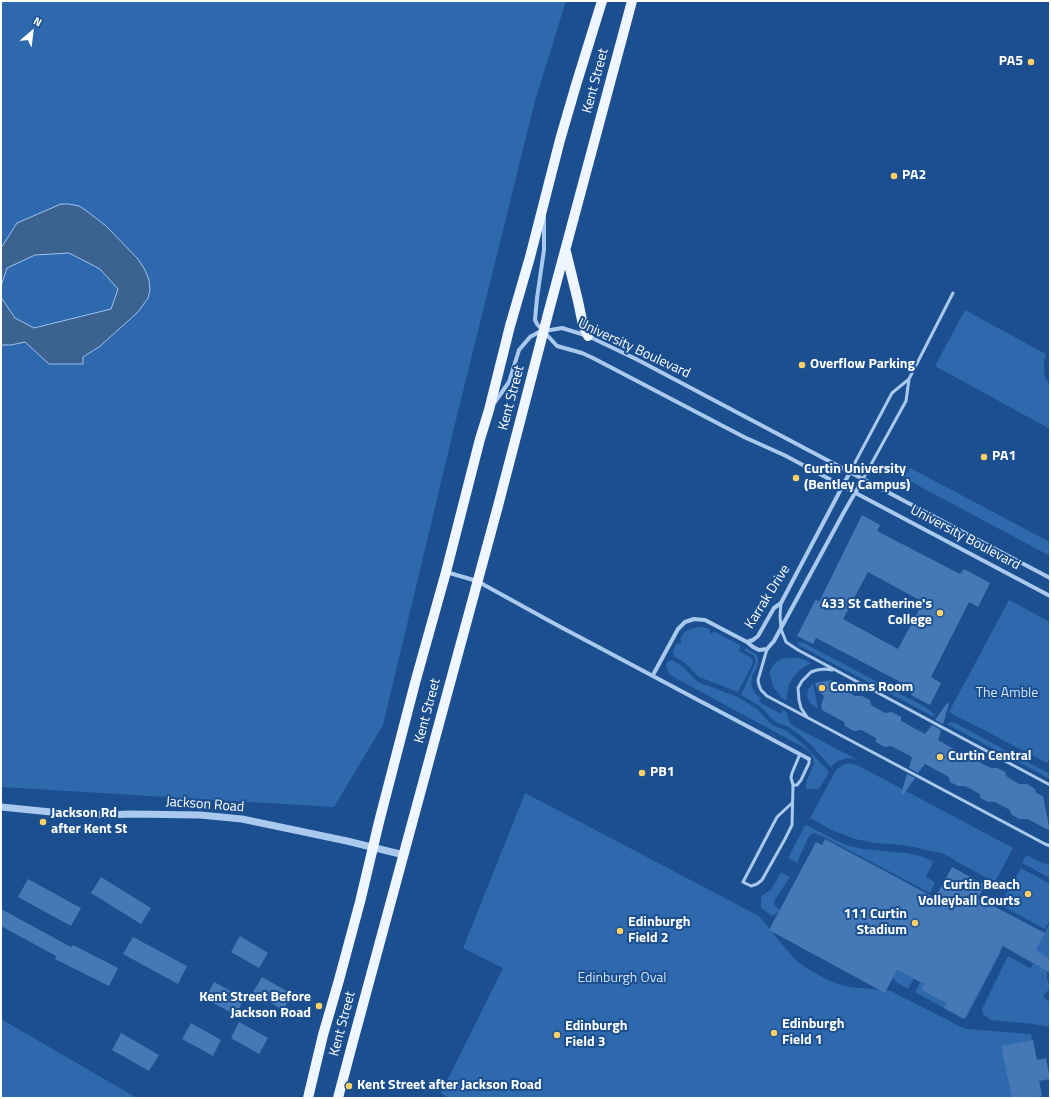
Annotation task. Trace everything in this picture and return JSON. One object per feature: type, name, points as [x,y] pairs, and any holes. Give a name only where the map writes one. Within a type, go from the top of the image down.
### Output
[{"type":"main road","name":"Kent Street","points":[[308,1098],[415,683],[446,572],[510,326],[530,257],[560,140],[602,1]]},
{"type":"main road","name":"Kent Street","points":[[338,1098],[632,1]]},
{"type":"main road","points":[[565,250],[583,325],[588,336]]},
{"type":"street","name":"Kent Street","points":[[489,410],[508,382],[519,350],[530,337],[544,331],[536,320],[537,298],[544,250],[544,200]]},
{"type":"street","name":"University Boulevard","points":[[544,331],[562,328],[588,336],[638,360],[1050,578]]},
{"type":"street","name":"University Boulevard","points":[[544,331],[557,346],[582,353],[593,358],[744,437],[784,455],[1050,596]]},
{"type":"street","name":"Karrak Drive","points":[[747,642],[758,636],[774,608],[781,603],[850,472]]},
{"type":"street","name":"Karrak Drive","points":[[747,642],[759,650],[767,649],[774,641],[863,479]]},
{"type":"street","points":[[446,572],[477,582],[809,759]]},
{"type":"street","points":[[653,675],[678,629],[689,620],[705,620],[747,642]]},
{"type":"street","name":"Jackson Road","points":[[1,807],[68,814],[200,815],[242,819],[404,855]]},
{"type":"lane","points":[[850,472],[892,393],[908,379],[953,293]]},
{"type":"lane","points":[[863,479],[906,401],[908,379]]},
{"type":"lane","points":[[781,603],[781,629],[786,642],[836,671],[1050,785]]},
{"type":"lane","points":[[767,649],[758,680],[761,690],[767,696],[1050,846]]},
{"type":"lane","points":[[809,719],[801,708],[798,688],[805,676],[811,672],[825,669],[836,671]]},
{"type":"lane","points":[[792,803],[777,817],[743,882],[751,886],[762,880],[792,824],[793,785],[791,778],[800,754]]},
{"type":"lane","points":[[793,785],[797,785],[801,780],[809,763],[809,759]]},
{"type":"green space","points":[[1,1],[566,1],[535,101],[453,432],[383,725],[334,807],[1,787]]},
{"type":"green space","points":[[965,310],[1044,353],[1046,356],[1044,360],[1045,377],[1050,385],[1050,429],[935,366]]},
{"type":"green space","points":[[910,468],[1050,542],[1050,556],[904,478]]},
{"type":"green space","name":"The Amble","points":[[1009,600],[1050,622],[1050,756],[1047,763],[949,712]]},
{"type":"green space","points":[[698,627],[710,629],[710,633],[712,634],[715,632],[740,645],[739,651],[753,660],[752,665],[738,692],[699,677],[685,663],[674,656],[673,651],[677,643],[680,644],[682,641],[680,639],[683,634],[688,630]]},
{"type":"green space","points":[[797,643],[804,643],[927,708],[933,713],[934,717],[800,646]]},
{"type":"green space","points":[[746,648],[757,655],[758,658],[758,664],[752,677],[751,684],[754,692],[761,699],[759,702],[781,714],[783,710],[785,711],[790,723],[797,728],[856,759],[844,759],[836,762],[831,767],[801,736],[789,727],[774,721],[760,706],[741,695],[756,662],[754,656],[744,650]]},
{"type":"green space","points":[[799,658],[811,663],[801,669],[789,684],[786,701],[773,686],[770,670],[775,663],[782,659]]},
{"type":"green space","points":[[672,660],[682,666],[698,682],[738,697],[757,709],[772,725],[787,731],[804,745],[829,772],[819,789],[806,789],[806,782],[814,764],[811,754],[806,749],[670,675],[666,666],[668,661]]},
{"type":"green space","points":[[813,683],[818,709],[811,704],[807,696],[808,689]]},
{"type":"green space","points":[[951,722],[1050,774],[1050,779],[947,724]]},
{"type":"green space","points":[[850,763],[857,765],[1013,848],[995,882],[955,861],[956,857],[955,860],[942,853],[914,847],[875,843],[855,839],[834,831],[810,818],[836,770],[843,765]]},
{"type":"green space","name":"Edinburgh Oval","points":[[525,793],[759,916],[797,961],[826,979],[850,987],[891,991],[966,1029],[1031,1034],[1042,1098],[448,1098],[441,1093],[503,968],[463,948]]},
{"type":"green space","points":[[807,825],[849,846],[863,849],[906,853],[920,856],[932,861],[933,862],[926,877],[935,882],[930,893],[815,833],[811,834],[808,838],[797,863],[788,858],[805,826]]},
{"type":"green space","points":[[1026,855],[1050,865],[1050,878],[1022,863]]},
{"type":"green space","name":"Curtin Beach Volleyball Courts","points":[[1021,868],[1050,884],[1050,920],[1045,929],[1000,905]]},
{"type":"green space","points":[[781,872],[790,877],[774,901],[775,906],[781,911],[772,916],[761,908],[761,896],[771,890]]},
{"type":"green space","points":[[1050,923],[1050,959],[1035,951]]},
{"type":"green space","points":[[994,948],[1001,952],[966,1018],[962,1018],[915,992],[920,982],[924,985],[921,990],[948,1005]]},
{"type":"green space","points":[[1008,956],[1030,968],[1033,964],[1047,970],[1047,978],[1050,988],[1043,996],[1049,1002],[1050,1001],[1050,1027],[991,1020],[983,1014],[982,1009]]},
{"type":"green space","points":[[897,970],[914,979],[908,989],[896,982],[893,977]]},
{"type":"green space","points":[[1,1019],[137,1098],[1,1098]]},
{"type":"shaded area","points":[[61,204],[79,206],[106,226],[138,259],[149,280],[150,290],[148,298],[138,312],[99,347],[83,357],[83,364],[49,364],[25,342],[11,345],[1,345],[1,297],[15,318],[34,328],[111,309],[118,289],[100,269],[69,253],[35,255],[7,268],[1,286],[1,248],[17,223]]},
{"type":"building","name":"433 St Catherine's College","points":[[862,515],[880,525],[877,531],[960,574],[964,569],[990,583],[978,607],[969,602],[931,677],[941,683],[930,705],[911,695],[914,689],[816,638],[813,644],[797,636],[816,599],[819,602]],"holes":[[[868,572],[923,602],[898,649],[843,619]]]},
{"type":"building","points":[[831,680],[840,684],[841,688],[855,696],[862,696],[870,700],[871,705],[885,713],[892,712],[901,717],[901,721],[925,734],[932,725],[941,730],[938,740],[959,752],[966,751],[975,756],[975,760],[991,768],[997,768],[1005,772],[1006,776],[1019,784],[1027,784],[1035,789],[1036,793],[1043,796],[1050,831],[1028,819],[1019,819],[1011,814],[1010,810],[995,802],[989,802],[980,798],[980,794],[965,786],[958,786],[950,782],[949,777],[925,764],[918,773],[909,768],[912,757],[891,746],[884,747],[876,742],[876,738],[861,730],[854,731],[845,726],[844,722],[822,710],[821,706],[824,696],[818,691],[815,683]]},
{"type":"building","points":[[947,703],[949,704],[943,724],[935,720]]},
{"type":"building","points":[[907,774],[915,778],[903,795],[901,794]]},
{"type":"building","name":"111 Curtin Stadium","points":[[825,839],[935,898],[952,867],[985,885],[978,898],[1045,933],[1036,950],[1050,959],[1050,973],[1003,946],[964,1019],[944,1008],[947,1004],[921,990],[924,984],[897,970],[885,993],[769,930],[816,842],[822,845]]},
{"type":"building","points":[[101,877],[151,908],[141,924],[91,893]]},
{"type":"building","points":[[28,879],[81,908],[71,926],[18,897]]},
{"type":"building","points":[[1,909],[71,947],[73,945],[118,968],[109,986],[55,959],[56,956],[1,926]]},
{"type":"building","points":[[240,936],[268,953],[259,968],[231,952]]},
{"type":"building","points":[[133,937],[187,966],[178,984],[123,954]]},
{"type":"building","points":[[262,977],[292,994],[283,1010],[253,992]]},
{"type":"building","points":[[214,982],[244,998],[236,1015],[205,999]]},
{"type":"building","points":[[239,1022],[268,1038],[259,1054],[231,1038]]},
{"type":"building","points":[[191,1023],[221,1040],[213,1056],[182,1039]]},
{"type":"building","points":[[121,1033],[159,1055],[149,1071],[112,1050]]},
{"type":"building","points":[[1033,1040],[1037,1060],[1046,1058],[1050,1079],[1039,1081],[1042,1096],[1012,1098],[1002,1046]]},
{"type":"place","name":"PA5","points":[[1031,62]]},
{"type":"place","name":"PA2","points":[[894,176]]},
{"type":"place","name":"Overflow Parking","points":[[802,365]]},
{"type":"place","name":"PA1","points":[[984,457]]},
{"type":"place","name":"Curtin University (Bentley Campus)","points":[[796,478]]},
{"type":"place","name":"433 St Catherine's College","points":[[940,613]]},
{"type":"place","name":"Comms Room","points":[[822,688]]},
{"type":"place","name":"Curtin Central","points":[[940,757]]},
{"type":"place","name":"PB1","points":[[642,773]]},
{"type":"place","name":"Jackson Rd after Kent St","points":[[43,822]]},
{"type":"place","name":"Curtin Beach Volleyball Courts","points":[[1028,894]]},
{"type":"place","name":"111 Curtin Stadium","points":[[915,923]]},
{"type":"place","name":"Edinburgh Field 2","points":[[620,931]]},
{"type":"place","name":"Kent Street Before Jackson Road","points":[[319,1006]]},
{"type":"place","name":"Edinburgh Field 1","points":[[774,1033]]},
{"type":"place","name":"Edinburgh Field 3","points":[[557,1035]]},
{"type":"place","name":"Kent Street after Jackson Road","points":[[349,1086]]}]
